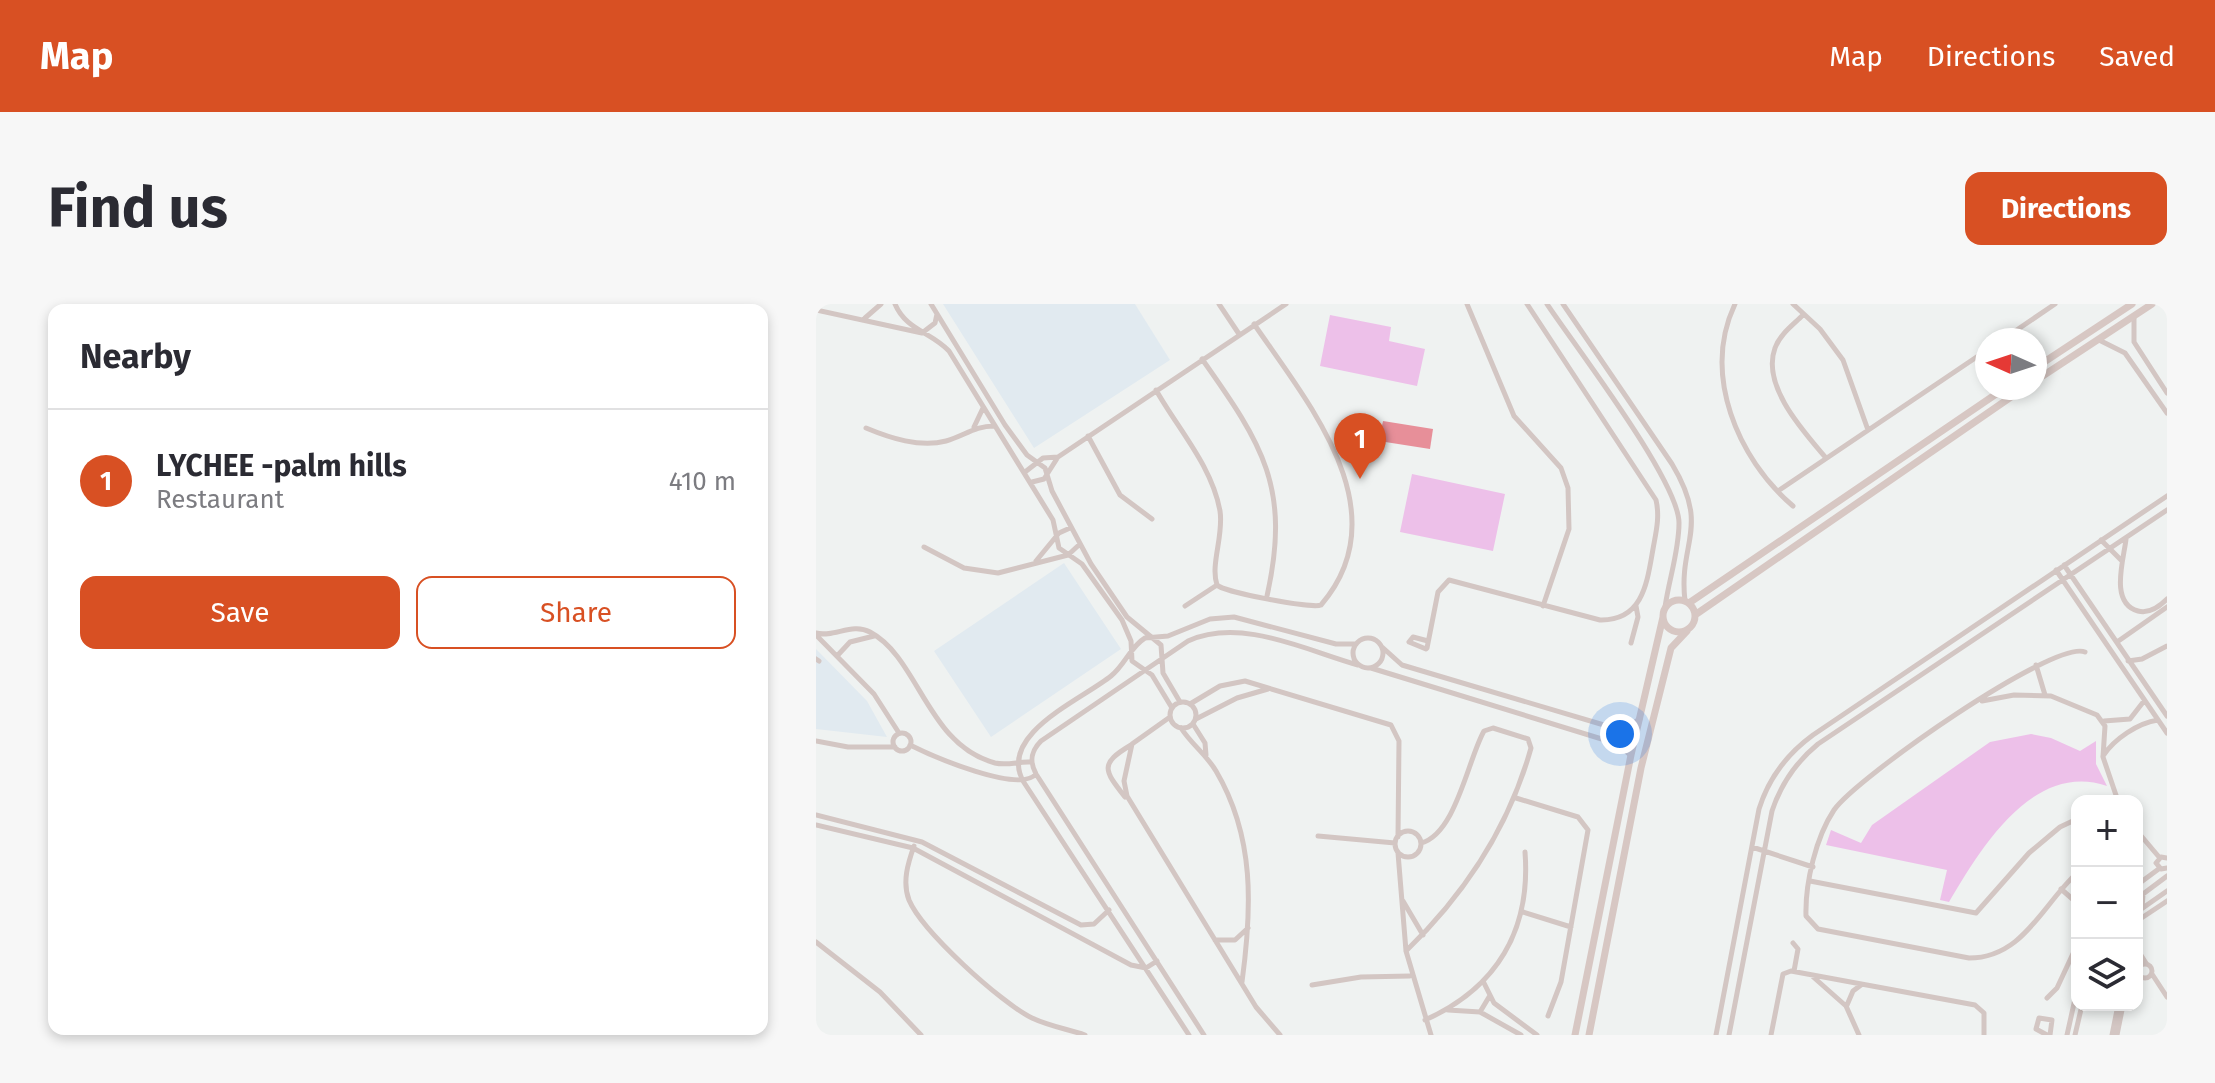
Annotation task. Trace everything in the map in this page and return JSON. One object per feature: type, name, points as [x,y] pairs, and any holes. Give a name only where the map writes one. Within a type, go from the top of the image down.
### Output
[{"type":"street","points":[[864,318],[881,304]]},
{"type":"street","points":[[895,304],[904,320],[949,351],[1032,482],[1053,520],[1055,538],[1068,555],[1082,564],[1122,620],[1132,650],[1132,661],[1152,675],[1172,708],[1170,717],[1112,756],[1107,766],[1109,777],[1130,804],[1242,983],[1280,1035]]},
{"type":"street","points":[[931,304],[1005,425],[1022,449],[1043,465],[1070,528],[1127,617],[1161,645],[1163,673],[1180,702]]},
{"type":"street","points":[[1219,304],[1239,334]]},
{"type":"street","points":[[1032,482],[1047,476],[1058,457],[1087,436],[1286,304]]},
{"type":"street","points":[[1467,304],[1514,416],[1561,468],[1568,488],[1569,529],[1543,606]]},
{"type":"street","points":[[1428,641],[1438,592],[1449,580],[1609,621],[1625,615],[1636,606],[1647,584],[1658,523],[1656,500],[1527,304]]},
{"type":"street","points":[[1547,304],[1660,472],[1676,505],[1679,522],[1663,617],[1631,755],[1575,1035]]},
{"type":"street","points":[[1563,304],[1672,464],[1687,492],[1693,516],[1687,602],[1695,615],[1694,624],[1671,648],[1648,740],[1589,1035]]},
{"type":"street","points":[[1735,304],[1720,354],[1723,394],[1742,439],[1778,491],[1793,506]]},
{"type":"street","points":[[1793,304],[1820,329],[1843,360],[1868,430]]},
{"type":"street","points":[[2020,328],[2055,304]]},
{"type":"street","points":[[2047,360],[2132,304]]},
{"type":"street","points":[[2047,373],[2152,304]]},
{"type":"street","points":[[816,310],[922,333]]},
{"type":"street","points":[[922,333],[935,323],[937,314]]},
{"type":"street","points":[[1803,315],[1775,348],[1772,372],[1793,414],[1826,458]]},
{"type":"street","points":[[2134,316],[2134,342],[2167,393]]},
{"type":"street","points":[[1217,585],[1226,592],[1267,596],[1310,608],[1324,603],[1342,571],[1349,547],[1351,502],[1347,480],[1328,436],[1254,324]]},
{"type":"street","points":[[2099,340],[2125,353],[2167,413]]},
{"type":"street","points":[[1778,491],[1975,358]]},
{"type":"street","points":[[1202,359],[1255,437],[1270,476],[1277,517],[1267,596]]},
{"type":"street","points":[[1156,390],[1200,461],[1215,492],[1221,520],[1217,585]]},
{"type":"street","points":[[1695,615],[1991,400]]},
{"type":"street","points":[[1665,607],[1676,600],[1687,602],[1973,415],[2001,400]]},
{"type":"street","points":[[973,428],[983,408]]},
{"type":"street","points":[[866,428],[899,439],[934,443],[959,437],[973,428],[994,426]]},
{"type":"street","points":[[1087,436],[1120,495],[1152,519]]},
{"type":"street","points":[[1025,472],[1037,461],[1058,457]]},
{"type":"street","points":[[1660,472],[1672,464]]},
{"type":"street","points":[[1716,1035],[1752,847],[1768,786],[1796,748],[2167,496]]},
{"type":"street","points":[[1729,1035],[1764,850],[1780,791],[1811,750],[2126,539],[2167,509],[2158,501]]},
{"type":"street","points":[[1035,562],[1055,538],[1070,528]]},
{"type":"street","points":[[2126,539],[2121,593],[2133,609],[2148,611],[2167,599]]},
{"type":"street","points":[[2101,540],[2122,562]]},
{"type":"street","points":[[924,547],[975,572],[1010,572],[1035,562],[1068,555],[1080,544]]},
{"type":"street","points":[[2064,565],[2167,716]]},
{"type":"street","points":[[2056,570],[2167,733]]},
{"type":"street","points":[[1185,606],[1217,585]]},
{"type":"street","points":[[1631,643],[1638,617],[1636,606]]},
{"type":"street","points":[[2117,642],[2167,607]]},
{"type":"street","points":[[1189,1035],[1023,781],[1017,764],[1026,738],[1111,676],[1132,650],[1150,637],[1175,634],[1210,619],[1234,617],[1336,644],[1356,644],[1368,638],[1402,665],[1506,696],[1614,728],[1627,727],[1641,719]]},
{"type":"street","points":[[1663,617],[1669,629],[1687,631]]},
{"type":"street","points":[[816,634],[861,629],[875,636],[896,659],[955,739],[988,760],[1017,764],[1031,762]]},
{"type":"street","points":[[1204,1035],[1031,762],[1033,752],[1041,741],[1162,659],[1201,636],[1228,631],[1371,668],[1610,741],[1631,755]]},
{"type":"street","points":[[816,634],[883,705],[899,733],[910,737],[910,745]]},
{"type":"street","points":[[837,656],[850,642],[875,636]]},
{"type":"street","points":[[1356,644],[1353,657],[1358,665]]},
{"type":"street","points":[[2121,666],[2167,646]]},
{"type":"street","points":[[1371,668],[1382,659],[1382,647]]},
{"type":"street","points":[[2071,879],[2015,944],[1990,956],[1969,958],[1814,928],[1806,916],[1813,867],[1827,821],[1852,789],[2036,665],[2074,650],[2085,652]]},
{"type":"street","points":[[2139,676],[2146,657]]},
{"type":"street","points":[[2036,665],[2045,695]]},
{"type":"street","points":[[1172,708],[1180,702],[1190,704],[1232,682],[1257,683],[1268,689],[1386,722],[1395,730],[1399,741],[1396,840],[1406,951],[1430,1033],[1422,1035]]},
{"type":"street","points":[[1164,693],[1172,688]]},
{"type":"street","points":[[1181,728],[1237,698],[1268,689]]},
{"type":"street","points":[[1978,703],[2014,695],[2045,695],[2073,703],[2103,721],[2126,721],[2136,714],[2144,700]]},
{"type":"street","points":[[1502,709],[1506,696]]},
{"type":"street","points":[[1190,704],[1195,711],[1194,721],[1205,743],[1206,755],[1226,791],[1241,829],[1249,882],[1249,928],[1242,983]]},
{"type":"street","points":[[2136,714],[2142,724]]},
{"type":"street","points":[[1170,717],[1194,748],[1206,755]]},
{"type":"street","points":[[2103,757],[2112,745],[2142,724],[2158,720]]},
{"type":"street","points":[[2103,721],[2103,757],[2116,795]]},
{"type":"street","points":[[2126,721],[2132,731]]},
{"type":"street","points":[[1398,853],[1404,857],[1415,855],[1421,843],[1432,838],[1440,829],[1464,786],[1481,735],[1488,728],[1520,734],[1531,744],[1516,798],[1476,869],[1423,935],[1406,951]]},
{"type":"street","points":[[1610,741],[1614,728]]},
{"type":"street","points":[[895,747],[894,737],[899,733]]},
{"type":"street","points":[[816,741],[848,747],[895,747],[901,751],[910,745]]},
{"type":"street","points":[[1130,804],[1124,781],[1132,744]]},
{"type":"street","points":[[910,745],[968,770],[1023,781],[1036,774]]},
{"type":"street","points":[[1516,798],[1578,817],[1587,825],[1561,982],[1548,1016]]},
{"type":"street","points":[[816,815],[917,840],[1081,925],[1094,924],[1110,910]]},
{"type":"street","points":[[1810,881],[1976,913],[2029,853],[2071,822]]},
{"type":"street","points":[[816,825],[913,848],[1131,965],[1146,968],[1157,961]]},
{"type":"street","points":[[1318,836],[1396,840],[1413,832],[1421,843]]},
{"type":"street","points":[[2143,838],[2159,857],[2167,858]]},
{"type":"street","points":[[917,840],[906,888],[910,901],[924,921],[976,977],[1012,1007],[1054,1027],[1085,1035]]},
{"type":"street","points":[[1752,847],[1813,867]]},
{"type":"street","points":[[1425,1020],[1447,1010],[1484,982],[1513,943],[1523,912],[1525,852]]},
{"type":"street","points":[[2143,894],[2167,876],[2156,863],[2159,857]]},
{"type":"street","points":[[2143,881],[2163,868]]},
{"type":"street","points":[[2061,889],[2071,898]]},
{"type":"street","points":[[2143,907],[2167,891]]},
{"type":"street","points":[[1402,900],[1423,935]]},
{"type":"street","points":[[2143,917],[2167,901]]},
{"type":"street","points":[[1523,912],[1571,927]]},
{"type":"street","points":[[1064,927],[1068,918]]},
{"type":"street","points":[[1076,934],[1081,925]]},
{"type":"street","points":[[1215,940],[1235,940],[1249,928]]},
{"type":"street","points":[[1127,939],[1139,932]]},
{"type":"street","points":[[816,942],[860,974],[921,1035]]},
{"type":"street","points":[[1793,943],[1798,949],[1794,971]]},
{"type":"street","points":[[2047,998],[2057,988],[2071,958]]},
{"type":"street","points":[[2143,958],[2167,997]]},
{"type":"street","points":[[2143,966],[2147,964]]},
{"type":"street","points":[[1771,1035],[1783,974],[1794,971],[1979,1007],[1985,1016],[1984,1035]]},
{"type":"street","points":[[2144,979],[2152,973]]},
{"type":"street","points":[[1809,974],[1846,1006],[1859,1035]]},
{"type":"street","points":[[1312,985],[1361,977],[1411,976]]},
{"type":"street","points":[[1484,982],[1489,997],[1532,1034]]},
{"type":"street","points":[[1846,1006],[1853,991],[1862,984]]},
{"type":"street","points":[[1480,1012],[1489,997]]},
{"type":"street","points":[[1580,1005],[1594,1008]]},
{"type":"street","points":[[1447,1010],[1480,1012],[1521,1035]]},
{"type":"street","points":[[2067,1035],[2072,1011]]},
{"type":"street","points":[[2075,1035],[2080,1011]]},
{"type":"street","points":[[2115,1031],[2119,1011]]},
{"type":"shaded area","points":[[943,304],[1135,304],[1170,360],[1034,448]]},
{"type":"shaded area","points":[[1330,315],[1391,327],[1389,341],[1425,349],[1417,386],[1320,366]]},
{"type":"shaded area","points":[[1383,421],[1433,429],[1430,449],[1379,441]]},
{"type":"shaded area","points":[[1412,474],[1505,494],[1493,551],[1400,532]]},
{"type":"shaded area","points":[[1064,563],[1121,649],[991,737],[934,651]]},
{"type":"shaded area","points":[[816,649],[867,701],[887,737],[816,729]]},
{"type":"shaded area","points":[[2031,734],[2051,738],[2080,751],[2096,741],[2096,764],[2107,786],[2080,782],[2056,786],[2033,797],[2012,814],[1994,835],[1949,902],[1940,900],[1947,870],[1826,845],[1831,830],[1861,843],[1872,825],[1990,742]]},
{"type":"place","name":"LYCHEE -palm hills","points":[[1360,479]]}]
